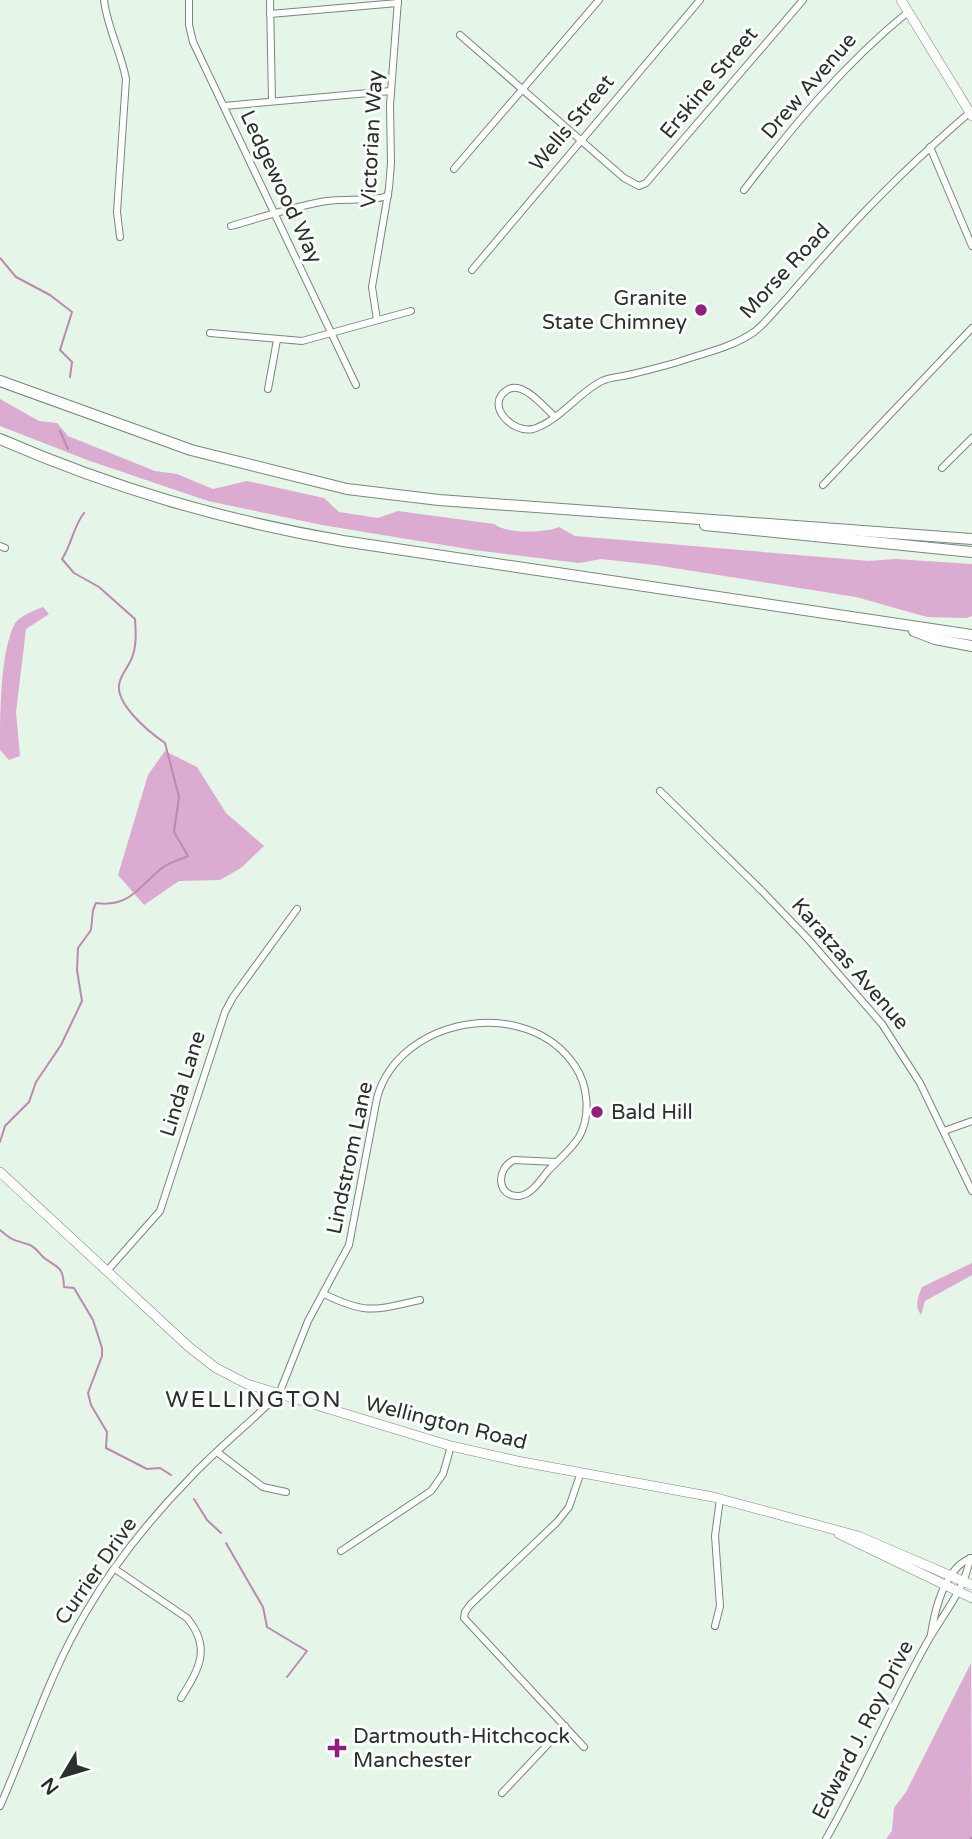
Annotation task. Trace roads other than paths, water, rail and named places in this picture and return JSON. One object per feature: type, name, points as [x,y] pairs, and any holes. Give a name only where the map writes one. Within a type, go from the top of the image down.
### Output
[{"type":"highway","points":[[0,381],[191,450],[347,489],[439,500],[626,515],[972,539]]},
{"type":"highway","points":[[0,439],[102,480],[191,508],[262,526],[357,543],[972,635]]},
{"type":"highway","points":[[626,515],[761,533],[972,552]]},
{"type":"highway","points":[[893,623],[935,639],[972,646]]},
{"type":"main road","points":[[901,0],[971,114]]},
{"type":"main road","name":"Wellington Road","points":[[0,1172],[208,1363],[235,1379],[451,1446],[720,1499],[871,1541],[968,1583]]},
{"type":"main road","name":"Wellington Road","points":[[834,1532],[972,1598]]},
{"type":"street","points":[[104,0],[126,79],[117,212],[120,237]]},
{"type":"street","name":"Ledgewood Way","points":[[189,0],[189,25],[193,42],[356,385]]},
{"type":"street","points":[[270,0],[272,102]]},
{"type":"street","points":[[454,169],[599,0]]},
{"type":"street","name":"Wells Street","points":[[471,270],[700,0]]},
{"type":"street","name":"Erskine Street","points":[[580,140],[624,178],[639,186],[646,183],[803,0]]},
{"type":"street","points":[[270,14],[398,1]]},
{"type":"street","name":"Victorian Way","points":[[377,320],[372,287],[391,163],[391,91],[398,1]]},
{"type":"street","name":"Drew Avenue","points":[[744,190],[849,65],[872,41],[908,12]]},
{"type":"street","points":[[460,34],[580,140]]},
{"type":"street","points":[[224,107],[391,91]]},
{"type":"street","name":"Morse Road","points":[[554,416],[517,387],[509,388],[499,400],[503,417],[517,427],[524,430],[540,426],[554,416],[601,382],[690,358],[751,334],[871,205],[930,147],[971,114]]},
{"type":"street","points":[[930,147],[972,246]]},
{"type":"street","points":[[231,226],[331,200],[380,199],[388,196]]},
{"type":"street","points":[[210,333],[302,341],[411,311]]},
{"type":"street","points":[[823,485],[972,328]]},
{"type":"street","points":[[268,389],[278,340]]},
{"type":"street","points":[[942,468],[972,438]]},
{"type":"street","name":"Karatzas Avenue","points":[[660,792],[762,891],[870,1010],[908,1062],[972,1191]]},
{"type":"street","name":"Linda Lane","points":[[107,1271],[160,1211],[225,1012],[297,909]]},
{"type":"street","name":"Lindstrom Lane","points":[[279,1394],[303,1331],[346,1253],[354,1229],[381,1083],[392,1066],[421,1040],[450,1029],[494,1023],[528,1029],[558,1046],[579,1072],[583,1082],[586,1106],[579,1136],[556,1162],[526,1194],[520,1196],[509,1193],[502,1185],[501,1172],[509,1162],[556,1162]]},
{"type":"street","points":[[944,1131],[972,1121]]},
{"type":"street","points":[[324,1294],[347,1305],[371,1310],[421,1300]]},
{"type":"street","name":"Currier Drive","points":[[0,1806],[44,1695],[89,1606],[168,1502],[279,1394]]},
{"type":"street","points":[[341,1550],[431,1491],[443,1474],[451,1446]]},
{"type":"street","points":[[217,1452],[263,1487],[286,1492]]},
{"type":"street","points":[[581,1472],[572,1499],[557,1522],[465,1612],[464,1618],[584,1747]]},
{"type":"street","points":[[715,1626],[720,1606],[715,1536],[720,1499]]},
{"type":"street","points":[[950,1575],[959,1564],[971,1558]]},
{"type":"street","name":"Edward J. Roy Drive","points":[[826,1839],[930,1636],[958,1591],[968,1583],[971,1558]]},
{"type":"street","points":[[115,1569],[187,1618],[193,1626],[200,1642],[199,1666],[181,1698]]},
{"type":"street","name":"Edward J. Roy Drive","points":[[930,1636],[950,1575]]},
{"type":"street","points":[[502,1793],[565,1726]]},
{"type":"waterway","points":[[0,258],[16,277],[50,295],[72,312],[60,350],[72,362],[70,377]]},
{"type":"waterway","points":[[60,431],[68,449]]},
{"type":"waterway","points":[[0,1142],[5,1126],[29,1102],[36,1082],[61,1045],[82,1001],[77,970],[78,948],[91,930],[96,903],[108,904],[126,899],[165,866],[188,856],[174,832],[179,797],[165,743],[134,716],[121,698],[121,678],[134,652],[135,619],[99,587],[74,573],[62,559],[84,513]]},
{"type":"waterway","points":[[0,1230],[12,1239],[32,1246],[59,1268],[64,1287],[74,1288],[93,1320],[102,1356],[88,1393],[91,1405],[107,1432],[106,1448],[147,1469],[160,1468],[171,1475]]},
{"type":"waterway","points":[[194,1499],[207,1520],[221,1533]]},
{"type":"waterway","points":[[226,1543],[263,1607],[267,1627],[307,1651],[287,1677]]},
{"type":"place","name":"Granite State Chimney","points":[[701,310]]},
{"type":"place","name":"Bald Hill","points":[[597,1112]]},
{"type":"place","name":"Dartmouth-Hitchcock Manchester","points":[[337,1748]]},
{"type":"district","name":"WELLINGTON","points":[[254,1400]]}]
